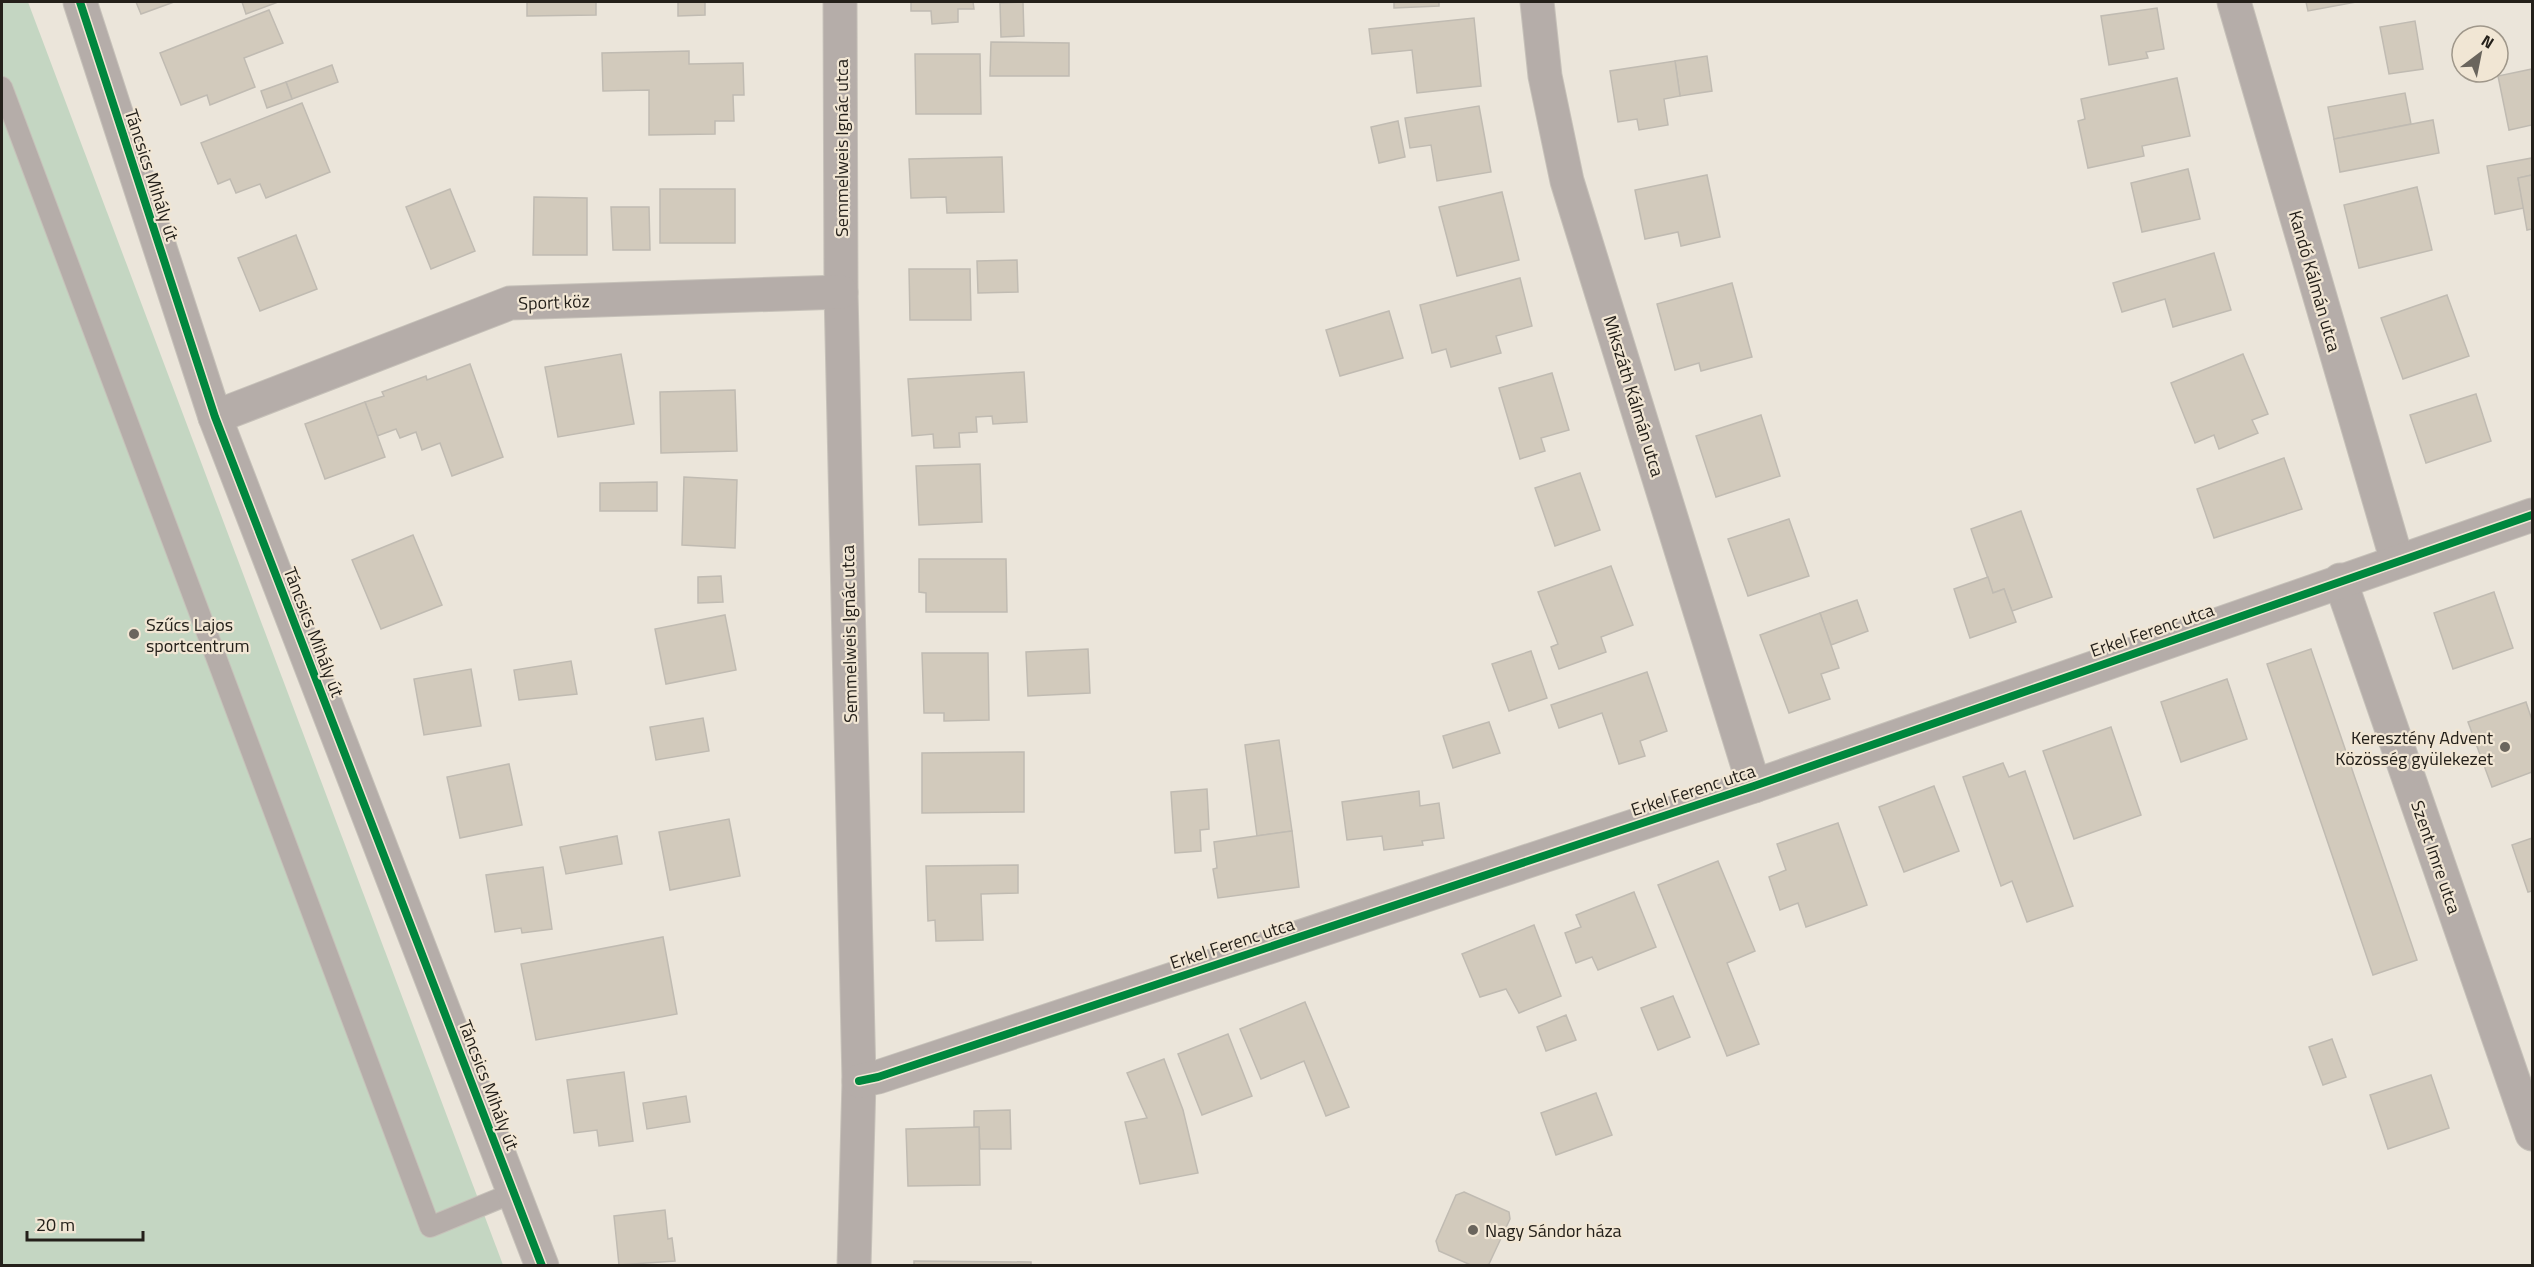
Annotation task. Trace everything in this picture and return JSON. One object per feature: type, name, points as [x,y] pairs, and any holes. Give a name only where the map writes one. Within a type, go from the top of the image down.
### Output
[{"type":"street","name":"Táncsics Mihály út","points":[[80,2],[215,417],[542,1266]]},
{"type":"street","name":"Semmelweis Ignác utca","points":[[840,2],[842,292],[859,1081],[854,1266]]},
{"type":"street","name":"Mikszáth Kálmán utca","points":[[1537,2],[1545,76],[1567,181],[1754,786]]},
{"type":"street","name":"Kandó Kálmán utca","points":[[2234,2],[2397,561]]},
{"type":"street","name":"Sport köz","points":[[215,417],[510,303],[842,292]]},
{"type":"street","name":"Erkel Ferenc utca","points":[[859,1081],[878,1077],[1754,786],[2532,515]]},
{"type":"street","name":"Szent Imre utca","points":[[2340,580],[2532,1134]]},
{"type":"lane","points":[[2,87],[430,1227],[515,1192]]},
{"type":"green space","name":"Szűcs Lajos sportcentrum","points":[[2,2],[28,2],[503,1265],[2,1265]]},
{"type":"building","points":[[136,2],[174,2],[141,14]]},
{"type":"building","points":[[242,2],[278,2],[246,14]]},
{"type":"building","points":[[527,2],[596,2],[596,15],[527,16]]},
{"type":"building","points":[[678,2],[705,2],[705,15],[678,16]]},
{"type":"building","points":[[911,2],[973,2],[974,9],[958,9],[958,22],[932,24],[931,11],[911,11]]},
{"type":"building","points":[[1023,2],[1024,36],[1001,37],[1000,3]]},
{"type":"building","points":[[1394,2],[1439,2],[1439,6],[1394,8]]},
{"type":"building","points":[[2306,2],[2356,2],[2308,11]]},
{"type":"building","points":[[2157,8],[2164,49],[2146,52],[2148,58],[2109,65],[2101,16]]},
{"type":"building","points":[[269,10],[283,43],[244,58],[255,87],[210,105],[207,95],[181,105],[160,53]]},
{"type":"building","points":[[1474,18],[1481,86],[1417,93],[1412,50],[1372,54],[1369,29]]},
{"type":"building","points":[[2415,21],[2423,69],[2389,74],[2380,27]]},
{"type":"building","points":[[991,42],[1069,43],[1069,76],[990,76]]},
{"type":"building","points":[[689,51],[689,64],[743,63],[744,95],[733,95],[734,121],[715,121],[715,134],[649,135],[649,90],[603,91],[602,53]]},
{"type":"building","points":[[915,54],[980,54],[981,114],[916,114]]},
{"type":"building","points":[[1707,56],[1712,91],[1680,96],[1675,61]]},
{"type":"building","points":[[1675,61],[1680,96],[1664,99],[1668,125],[1639,130],[1637,119],[1618,122],[1610,71]]},
{"type":"building","points":[[332,65],[338,82],[292,99],[286,82]]},
{"type":"building","points":[[2532,69],[2532,125],[2509,130],[2500,84],[2510,84],[2510,74]]},
{"type":"building","points":[[2177,78],[2190,136],[2142,146],[2144,156],[2088,168],[2078,121],[2085,119],[2081,99]]},
{"type":"building","points":[[286,82],[292,99],[267,108],[261,91]]},
{"type":"building","points":[[2405,93],[2411,124],[2334,139],[2328,107]]},
{"type":"building","points":[[302,103],[330,172],[266,198],[260,184],[236,193],[230,179],[218,184],[201,143]]},
{"type":"building","points":[[1479,106],[1491,172],[1437,181],[1431,145],[1410,148],[1405,118]]},
{"type":"building","points":[[2433,120],[2439,153],[2340,172],[2334,139]]},
{"type":"building","points":[[1398,121],[1405,157],[1379,163],[1371,127]]},
{"type":"building","points":[[1002,157],[1004,212],[947,213],[946,197],[911,198],[909,159]]},
{"type":"building","points":[[2532,158],[2532,175],[2518,178],[2524,208],[2495,214],[2487,166]]},
{"type":"building","points":[[2188,169],[2200,219],[2142,232],[2131,183]]},
{"type":"building","points":[[1707,175],[1720,237],[1681,246],[1678,232],[1645,239],[1635,190]]},
{"type":"building","points":[[2532,175],[2532,229],[2527,230],[2518,178]]},
{"type":"building","points":[[2417,187],[2432,250],[2359,268],[2344,205]]},
{"type":"building","points":[[450,189],[475,251],[431,269],[406,207]]},
{"type":"building","points":[[660,189],[735,189],[735,243],[660,243]]},
{"type":"building","points":[[1502,192],[1519,260],[1457,276],[1439,207]]},
{"type":"building","points":[[534,197],[587,198],[587,255],[533,255]]},
{"type":"building","points":[[611,207],[649,207],[650,250],[613,250]]},
{"type":"building","points":[[296,235],[317,289],[260,311],[238,258]]},
{"type":"building","points":[[2214,253],[2231,310],[2173,327],[2165,299],[2122,312],[2113,283]]},
{"type":"building","points":[[1017,260],[1018,292],[978,293],[977,261]]},
{"type":"building","points":[[909,269],[970,269],[971,320],[910,320]]},
{"type":"building","points":[[1520,278],[1532,326],[1496,336],[1501,353],[1451,367],[1446,349],[1432,353],[1420,305]]},
{"type":"building","points":[[1732,283],[1752,357],[1701,371],[1699,363],[1675,370],[1657,304]]},
{"type":"building","points":[[2447,295],[2469,356],[2403,379],[2381,318]]},
{"type":"building","points":[[1389,311],[1403,358],[1340,376],[1326,330]]},
{"type":"building","points":[[621,354],[634,424],[558,437],[545,367]]},
{"type":"building","points":[[2243,354],[2268,414],[2252,420],[2258,433],[2219,449],[2214,435],[2195,443],[2171,383]]},
{"type":"building","points":[[470,364],[503,457],[452,476],[440,443],[422,450],[416,432],[400,438],[396,429],[377,436],[365,402],[384,396],[382,392],[426,376],[427,380]]},
{"type":"building","points":[[1024,372],[1027,422],[993,424],[992,416],[976,417],[977,432],[959,433],[960,447],[934,448],[933,434],[912,436],[908,379]]},
{"type":"building","points":[[1552,373],[1569,430],[1541,438],[1545,451],[1520,459],[1499,388]]},
{"type":"building","points":[[735,390],[737,451],[661,453],[660,392]]},
{"type":"building","points":[[2476,394],[2491,441],[2426,463],[2410,415]]},
{"type":"building","points":[[365,402],[385,457],[325,479],[305,424]]},
{"type":"building","points":[[1761,415],[1780,476],[1716,497],[1696,436]]},
{"type":"building","points":[[2284,458],[2302,509],[2214,538],[2197,489]]},
{"type":"building","points":[[980,464],[982,522],[919,525],[916,466]]},
{"type":"building","points":[[1580,473],[1600,530],[1555,546],[1535,488]]},
{"type":"building","points":[[684,477],[737,480],[735,548],[682,545]]},
{"type":"building","points":[[657,482],[657,511],[600,511],[600,483]]},
{"type":"building","points":[[2021,511],[2052,597],[2012,611],[2004,589],[1993,593],[1971,529]]},
{"type":"building","points":[[1789,519],[1809,576],[1748,596],[1728,539]]},
{"type":"building","points":[[413,535],[442,605],[381,629],[352,560]]},
{"type":"building","points":[[919,559],[1006,559],[1007,612],[926,612],[926,593],[919,592]]},
{"type":"building","points":[[1611,566],[1633,625],[1601,637],[1606,652],[1559,669],[1551,647],[1558,644],[1538,592]]},
{"type":"building","points":[[721,576],[723,602],[698,603],[698,577]]},
{"type":"building","points":[[1988,577],[1993,593],[2004,589],[2016,622],[1970,638],[1954,589]]},
{"type":"building","points":[[2494,592],[2513,648],[2453,669],[2434,613]]},
{"type":"building","points":[[1857,600],[1868,631],[1831,645],[1820,613]]},
{"type":"building","points":[[1820,613],[1839,668],[1821,674],[1830,699],[1789,713],[1760,635]]},
{"type":"building","points":[[725,615],[736,670],[666,684],[655,629]]},
{"type":"building","points":[[1088,649],[1090,693],[1028,696],[1026,652]]},
{"type":"building","points":[[2311,649],[2417,960],[2373,975],[2267,664]]},
{"type":"building","points":[[1531,651],[1547,698],[1509,711],[1492,664]]},
{"type":"building","points":[[922,653],[988,653],[989,720],[944,721],[944,713],[924,713]]},
{"type":"building","points":[[571,661],[577,694],[519,700],[514,670]]},
{"type":"building","points":[[471,669],[481,726],[424,735],[414,679]]},
{"type":"building","points":[[1647,672],[1667,731],[1640,741],[1645,756],[1619,764],[1602,713],[1559,728],[1551,705]]},
{"type":"building","points":[[2227,679],[2247,739],[2181,762],[2161,702]]},
{"type":"building","name":"Keresztény Advent Közösség gyülekezet","points":[[2526,702],[2532,720],[2532,772],[2492,787],[2468,722]]},
{"type":"building","points":[[703,718],[709,751],[656,760],[650,727]]},
{"type":"building","points":[[1489,722],[1500,753],[1453,768],[1443,736]]},
{"type":"building","points":[[2111,727],[2141,815],[2074,839],[2043,751]]},
{"type":"building","points":[[1279,740],[1292,831],[1257,836],[1245,745]]},
{"type":"building","points":[[1024,752],[1024,812],[922,813],[922,753]]},
{"type":"building","points":[[2003,763],[2009,777],[2025,771],[2073,906],[2027,922],[2012,881],[2001,886],[1963,777]]},
{"type":"building","points":[[509,764],[522,825],[460,838],[447,777]]},
{"type":"building","points":[[1934,786],[1959,851],[1904,872],[1879,807]]},
{"type":"building","points":[[1207,789],[1209,829],[1200,830],[1201,851],[1175,853],[1171,792]]},
{"type":"building","points":[[1419,791],[1420,806],[1439,803],[1444,838],[1422,841],[1423,845],[1384,850],[1382,836],[1347,840],[1342,802]]},
{"type":"building","points":[[729,819],[740,876],[670,890],[659,832]]},
{"type":"building","points":[[1838,823],[1867,905],[1806,927],[1798,903],[1780,910],[1769,877],[1786,870],[1777,844]]},
{"type":"building","points":[[1292,831],[1299,887],[1218,898],[1213,869],[1217,868],[1214,842]]},
{"type":"building","points":[[617,836],[622,864],[566,874],[560,847]]},
{"type":"building","points":[[2532,838],[2532,891],[2528,892],[2512,845]]},
{"type":"building","points":[[1718,861],[1755,951],[1727,963],[1759,1044],[1727,1056],[1658,885]]},
{"type":"building","points":[[1018,865],[1018,893],[981,894],[983,940],[936,941],[935,920],[928,921],[926,866]]},
{"type":"building","points":[[543,867],[552,929],[522,933],[521,928],[495,932],[486,875]]},
{"type":"building","points":[[1634,892],[1656,947],[1598,970],[1592,957],[1576,963],[1565,933],[1581,927],[1576,915]]},
{"type":"building","points":[[1534,925],[1561,996],[1519,1013],[1506,989],[1480,997],[1462,954]]},
{"type":"building","points":[[663,937],[677,1014],[536,1040],[521,964]]},
{"type":"building","points":[[1673,996],[1690,1037],[1658,1050],[1641,1008]]},
{"type":"building","points":[[1305,1002],[1349,1107],[1326,1116],[1304,1061],[1261,1079],[1240,1029]]},
{"type":"building","points":[[1566,1015],[1576,1040],[1546,1051],[1537,1027]]},
{"type":"building","points":[[1228,1034],[1252,1096],[1202,1115],[1178,1054]]},
{"type":"building","points":[[2332,1039],[2346,1077],[2323,1085],[2309,1047]]},
{"type":"building","points":[[1164,1059],[1183,1110],[1198,1173],[1140,1184],[1125,1122],[1147,1118],[1127,1073]]},
{"type":"building","points":[[624,1072],[633,1141],[599,1146],[597,1130],[574,1133],[567,1080]]},
{"type":"building","points":[[2431,1075],[2449,1128],[2388,1149],[2370,1095]]},
{"type":"building","points":[[1596,1093],[1612,1135],[1556,1155],[1541,1113]]},
{"type":"building","points":[[686,1096],[690,1122],[647,1129],[643,1103]]},
{"type":"building","points":[[1010,1110],[1011,1149],[980,1149],[979,1127],[974,1127],[974,1111]]},
{"type":"building","points":[[979,1127],[980,1185],[908,1186],[906,1129]]},
{"type":"building","name":"Nagy Sándor háza","points":[[1464,1192],[1509,1212],[1510,1219],[1489,1264],[1485,1266],[1473,1266],[1439,1251],[1436,1241],[1456,1195]]},
{"type":"building","points":[[665,1210],[668,1239],[672,1238],[675,1261],[619,1265],[614,1216]]},
{"type":"building","points":[[914,1261],[1031,1262],[1031,1266],[914,1266]]},
{"type":"cycle path","points":[[80,2],[215,417],[542,1266]]},
{"type":"cycle path","points":[[859,1081],[878,1077],[1754,786],[2532,515]]},
{"type":"place","name":"Szűcs Lajos sportcentrum","points":[[134,634]]},
{"type":"place","name":"Keresztény Advent Közösség gyülekezet","points":[[2505,747]]},
{"type":"place","name":"Nagy Sándor háza","points":[[1473,1230]]}]
